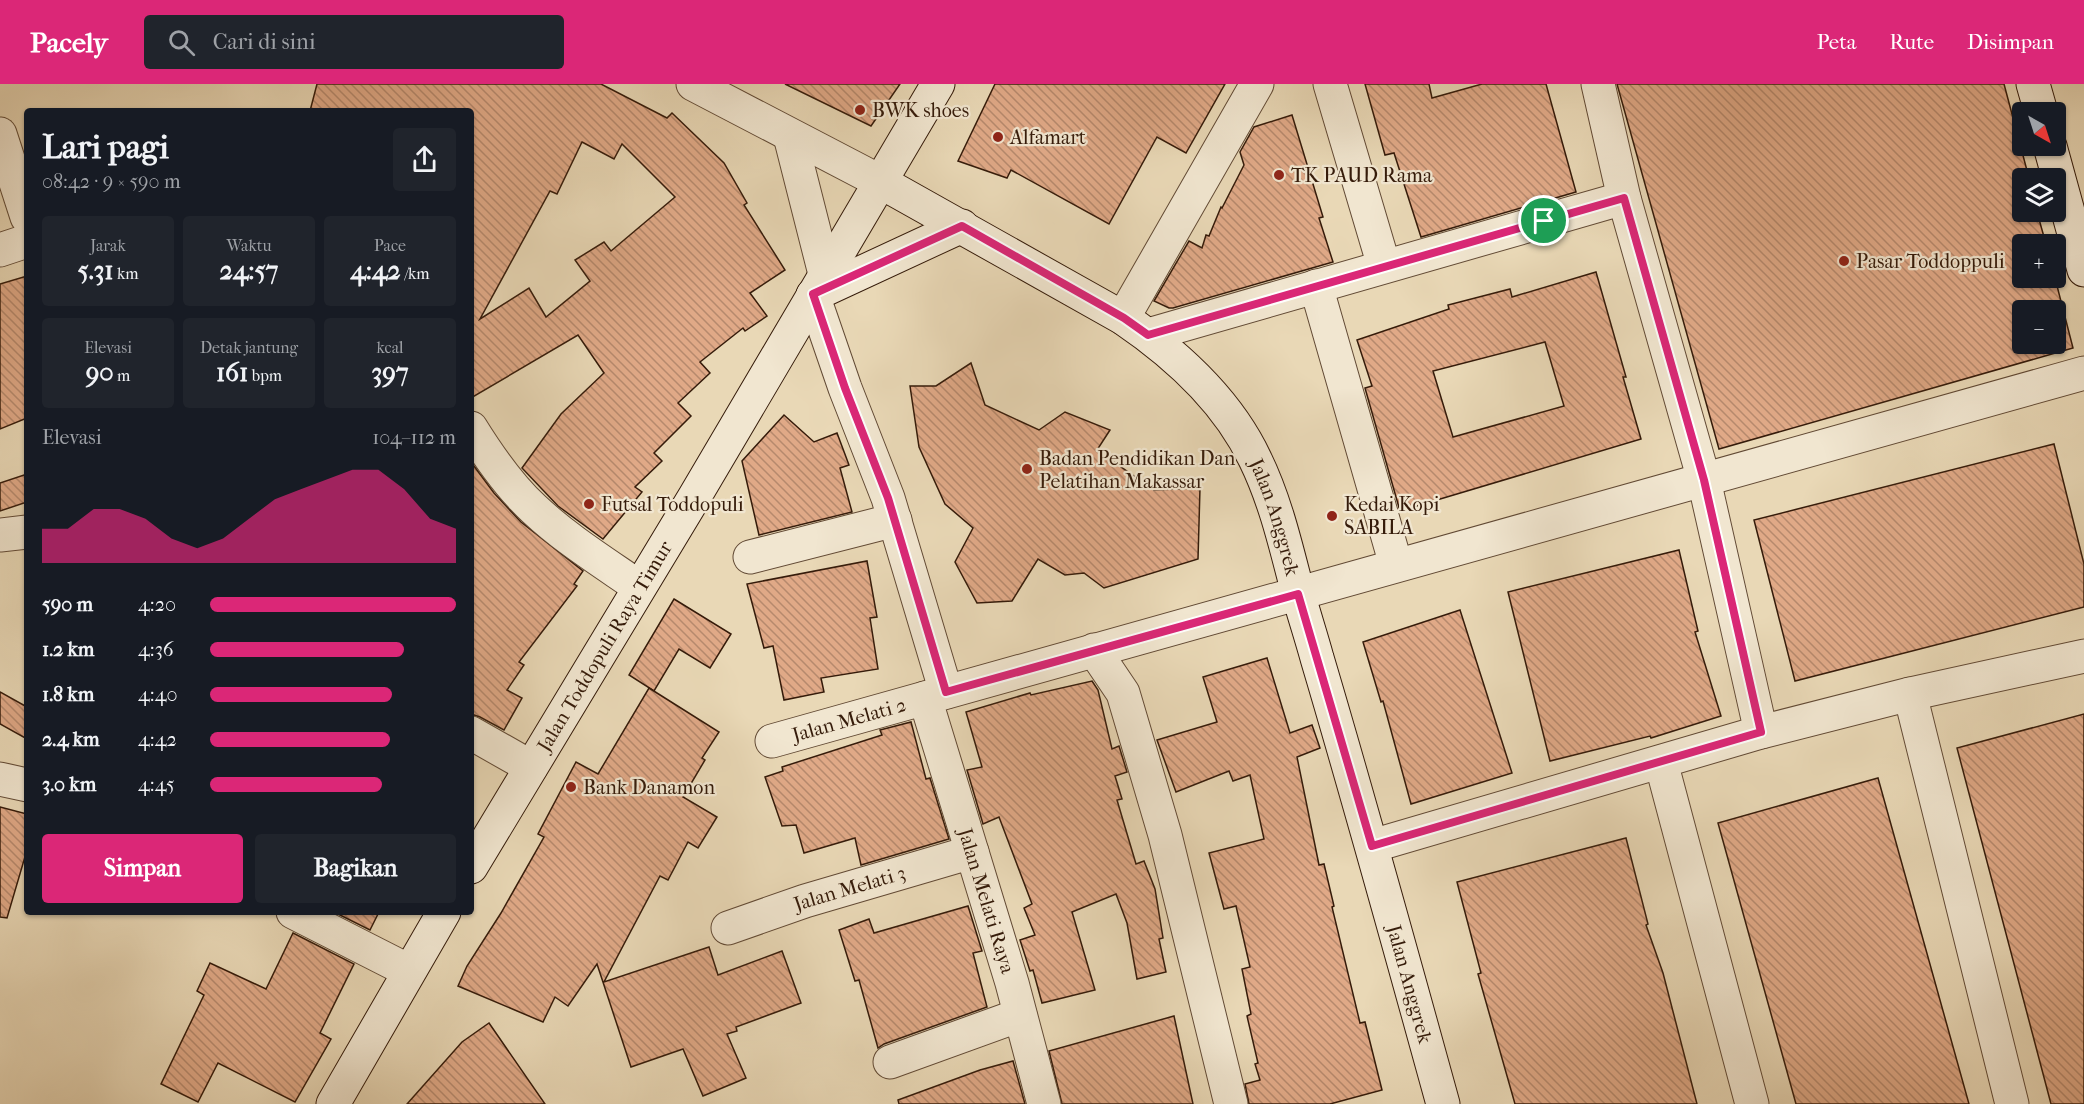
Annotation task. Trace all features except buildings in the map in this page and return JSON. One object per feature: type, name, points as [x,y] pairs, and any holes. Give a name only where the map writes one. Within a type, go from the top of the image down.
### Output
[{"type":"street","name":"Jalan Anggrek","points":[[693,84],[962,226],[1136,326],[1183,363],[1228,414],[1255,458],[1280,520],[1298,594],[1372,846],[1442,1104]]},
{"type":"street","name":"Jalan Toddopuli Raya Timur","points":[[474,862],[695,496],[938,84]]},
{"type":"street","points":[[1136,326],[1257,84]]},
{"type":"street","points":[[1330,84],[1384,266]]},
{"type":"street","points":[[1598,84],[1624,198],[1704,480],[1761,732]]},
{"type":"street","points":[[2033,84],[2038,102]]},
{"type":"street","points":[[0,134],[24,208]]},
{"type":"street","name":"Jalan Melati Raya","points":[[790,136],[819,284],[845,388],[895,520],[972,852],[1012,983],[1044,1104]]},
{"type":"street","points":[[2053,156],[2084,270]]},
{"type":"street","points":[[1136,326],[1316,285],[1624,198]]},
{"type":"street","points":[[819,284],[962,226]]},
{"type":"street","points":[[0,250],[24,242]]},
{"type":"street","points":[[1316,285],[1396,565]]},
{"type":"street","name":"Jalan Melati 2","points":[[772,741],[2084,373]]},
{"type":"street","points":[[474,432],[510,484],[533,508],[561,532],[639,587]]},
{"type":"street","points":[[750,557],[895,520]]},
{"type":"street","points":[[0,535],[24,532]]},
{"type":"street","points":[[1094,650],[1123,693],[1165,835],[1231,1104]]},
{"type":"street","points":[[1372,846],[1761,732],[1910,694],[2084,656]]},
{"type":"street","points":[[1910,694],[2012,1104]]},
{"type":"street","points":[[474,735],[531,767]]},
{"type":"street","points":[[1661,762],[1752,1104]]},
{"type":"street","points":[[0,779],[24,784]]},
{"type":"street","name":"Jalan Melati 3","points":[[728,928],[805,901],[972,852]]},
{"type":"street","points":[[299,915],[409,971]]},
{"type":"street","points":[[333,1104],[442,915]]},
{"type":"street","points":[[890,1062],[1020,1015]]},
{"type":"place","name":"BWK shoes","points":[[860,110]]},
{"type":"place","name":"Alfamart","points":[[998,137]]},
{"type":"place","name":"TK PAUD Rama","points":[[1279,175]]},
{"type":"place","name":"Pasar Toddoppuli","points":[[1844,261]]},
{"type":"place","name":"Badan Pendidikan Dan Pelatihan Makassar","points":[[1027,469]]},
{"type":"place","name":"Futsal Toddopuli","points":[[589,504]]},
{"type":"place","name":"Kedai Kopi SABILA","points":[[1332,516]]},
{"type":"place","name":"Bank Danamon","points":[[571,787]]},
{"type":"route","points":[[1624,198],[1704,480],[1761,732],[1372,846],[1298,594],[946,692],[888,498],[845,388],[813,294],[962,226],[1124,318],[1148,335],[1544,221],[1624,198]]}]
